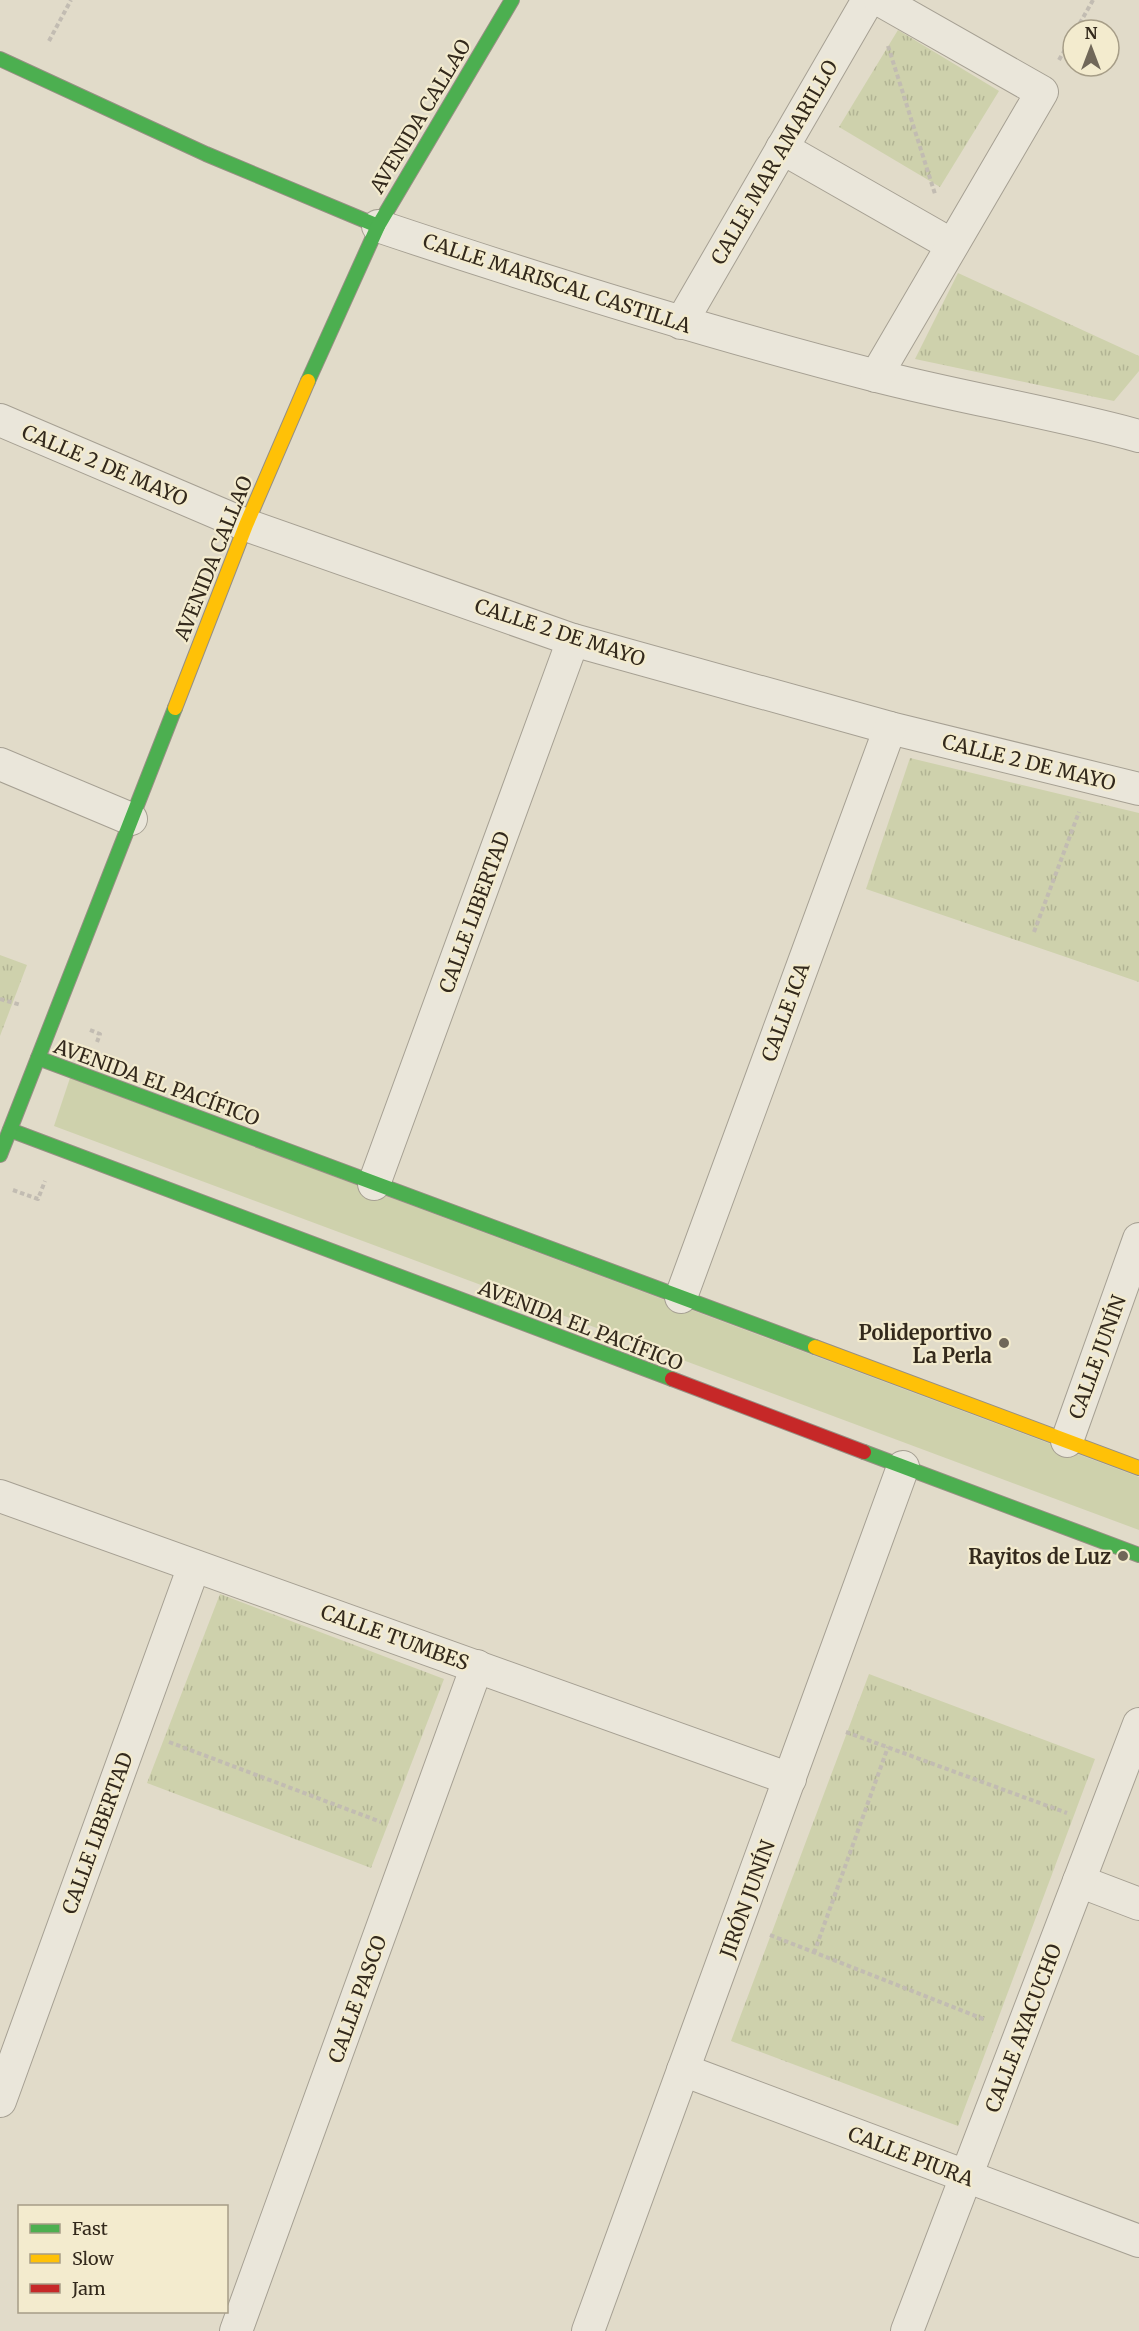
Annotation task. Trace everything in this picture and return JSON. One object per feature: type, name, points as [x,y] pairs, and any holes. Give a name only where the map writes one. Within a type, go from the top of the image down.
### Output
[{"type":"street","name":"AVENIDA CALLAO","points":[[0,1155],[246,525],[378,226],[512,0]]},
{"type":"street","name":"CALLE MAR AMARILLO","points":[[681,323],[868,0]]},
{"type":"street","points":[[876,376],[1041,92],[880,0]]},
{"type":"street","name":"CALLE MARISCAL CASTILLA","points":[[0,59],[30,75],[206,154],[378,226],[522,274],[681,323],[876,376],[1135,427]]},
{"type":"street","points":[[782,148],[952,246]]},
{"type":"street","name":"CALLE 2 DE MAYO","points":[[0,420],[246,525],[573,640],[890,728],[1139,789]]},
{"type":"street","name":"CALLE LIBERTAD","points":[[374,1184],[573,640]]},
{"type":"street","name":"CALLE ICA","points":[[681,1297],[890,728]]},
{"type":"street","points":[[0,764],[131,819]]},
{"type":"street","name":"AVENIDA EL PACÍFICO","points":[[38,1058],[1139,1468]]},
{"type":"street","name":"AVENIDA EL PACÍFICO","points":[[10,1130],[1139,1555]]},
{"type":"street","name":"CALLE JUNÍN","points":[[1067,1442],[1139,1239]]},
{"type":"street","name":"JIRÓN JUNÍN","points":[[588,2331],[903,1467]]},
{"type":"street","name":"CALLE TUMBES","points":[[0,1496],[790,1779]]},
{"type":"street","name":"CALLE LIBERTAD","points":[[0,2101],[194,1566]]},
{"type":"street","name":"CALLE PASCO","points":[[236,2331],[477,1666]]},
{"type":"street","name":"CALLE AYACUCHO","points":[[907,2331],[1139,1724]]},
{"type":"street","points":[[1079,1881],[1139,1904]]},
{"type":"street","name":"CALLE PIURA","points":[[683,2070],[1139,2241]]},
{"type":"path","points":[[30,75],[71,0]]},
{"type":"path","points":[[1083,18],[1093,0]]},
{"type":"path","points":[[887,45],[952,246]]},
{"type":"path","points":[[1034,932],[1092,777]]},
{"type":"path","points":[[812,1719],[1101,1825]]},
{"type":"path","points":[[135,1728],[416,1835]]},
{"type":"path","points":[[814,1953],[888,1747]]},
{"type":"path","points":[[738,1923],[1021,2034]]},
{"type":"green space","points":[[898,30],[999,91],[940,187],[839,127]]},
{"type":"green space","points":[[958,273],[1139,356],[1139,371],[1114,401],[915,359]]},
{"type":"green space","points":[[910,758],[1139,813],[1139,982],[866,889]]},
{"type":"green space","points":[[0,955],[27,965],[0,1036]]},
{"type":"green space","points":[[70,1078],[1139,1477],[1139,1530],[54,1126]]},
{"type":"green space","points":[[220,1594],[444,1679],[371,1868],[147,1783]]},
{"type":"green space","points":[[869,1674],[1095,1759],[958,2126],[731,2041]]},
{"type":"traffic: fast","points":[[308,381],[378,226],[512,0]]},
{"type":"traffic: fast","points":[[0,59],[206,154],[378,226]]},
{"type":"traffic: fast","points":[[0,1155],[175,708]]},
{"type":"traffic: fast","points":[[38,1058],[815,1347]]},
{"type":"traffic: fast","points":[[10,1130],[672,1379]]},
{"type":"traffic: fast","points":[[864,1452],[1139,1555]]},
{"type":"traffic: slow","points":[[175,708],[246,525],[308,381]]},
{"type":"traffic: slow","points":[[815,1347],[1139,1468]]},
{"type":"traffic: jam","points":[[672,1379],[864,1452]]},
{"type":"place","name":"Polideportivo La Perla","points":[[1004,1343]]},
{"type":"place","name":"Rayitos de Luz","points":[[1123,1556]]}]
